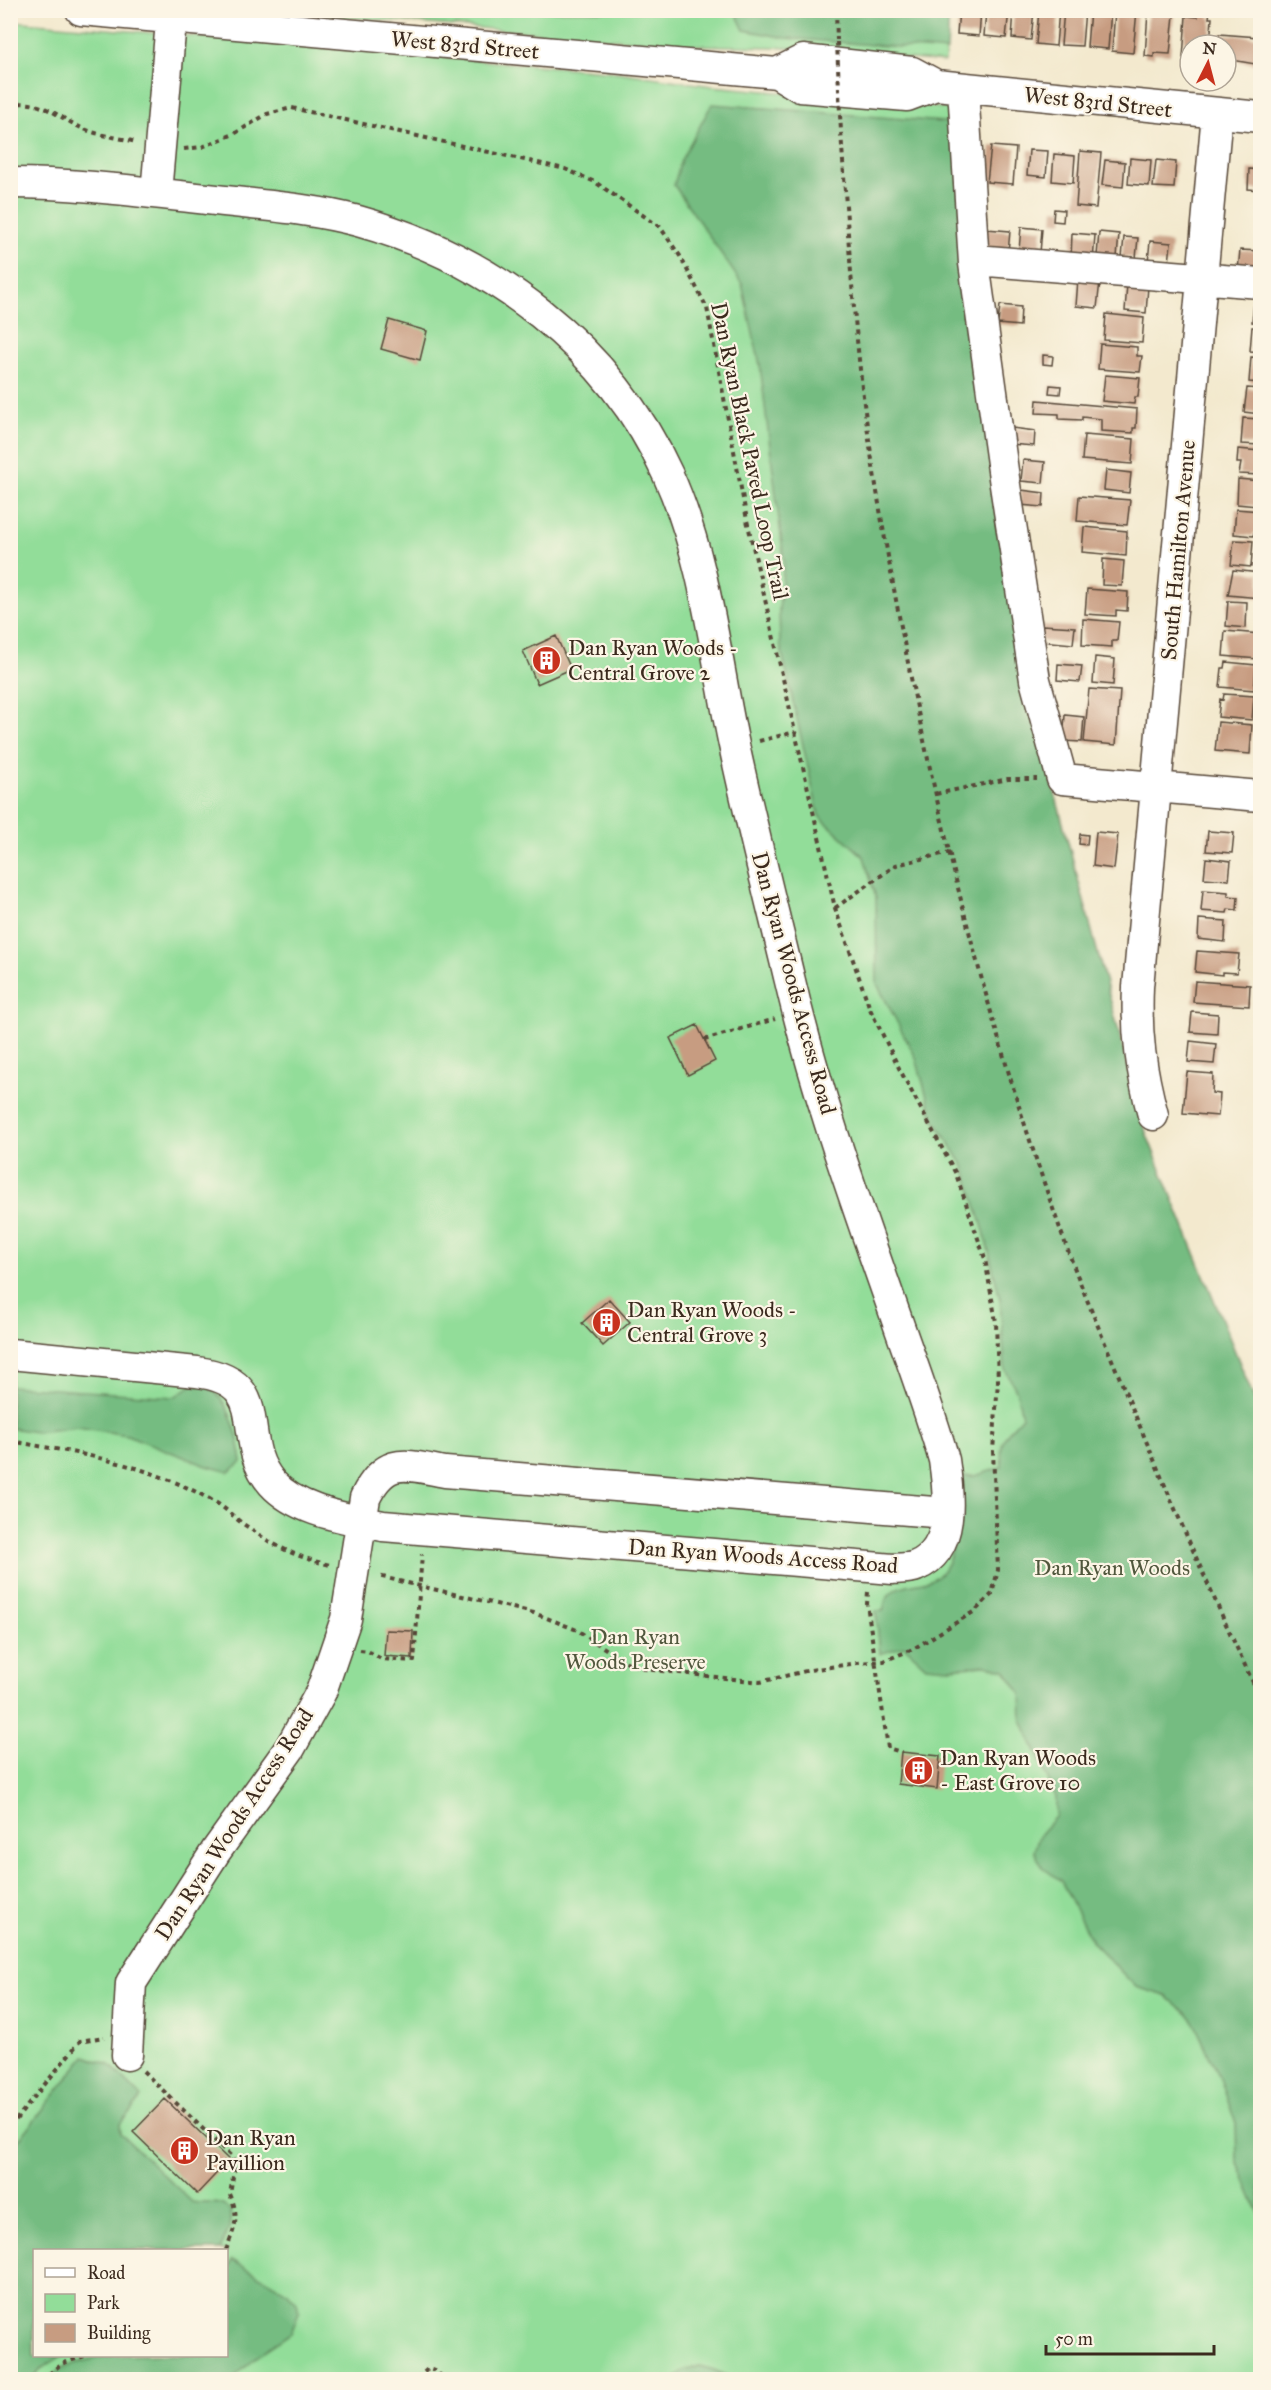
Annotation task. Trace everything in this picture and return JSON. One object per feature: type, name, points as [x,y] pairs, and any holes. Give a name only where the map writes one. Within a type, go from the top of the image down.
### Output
[{"type":"street","name":"West 83rd Street","points":[[81,10],[172,14],[777,74],[803,60],[912,72],[949,87],[1260,117]]},
{"type":"street","points":[[156,193],[172,14]]},
{"type":"street","points":[[949,87],[1035,680],[1062,779],[1260,796]]},
{"type":"street","name":"South Hamilton Avenue","points":[[1153,1116],[1139,1051],[1138,987],[1217,113]]},
{"type":"street","name":"Dan Ryan Woods Access Road","points":[[10,183],[156,193],[289,209],[354,220],[412,238],[463,261],[550,321],[589,356],[621,394],[649,438],[668,476],[685,520],[701,575],[735,746],[797,1013],[852,1189],[944,1460],[948,1487],[945,1529],[939,1549],[928,1560],[914,1567],[893,1569],[424,1529],[360,1521],[309,1506],[287,1496],[272,1482],[261,1466],[254,1447],[249,1407],[244,1394],[231,1380],[207,1373],[10,1354]]},
{"type":"street","points":[[974,263],[988,261],[1260,283]]},
{"type":"street","points":[[360,1521],[365,1498],[371,1486],[381,1474],[404,1464],[445,1472],[946,1513]]},
{"type":"street","name":"Dan Ryan Woods Access Road","points":[[127,2044],[131,1983],[143,1961],[216,1851],[290,1748],[321,1692],[346,1619],[358,1550],[360,1521]]},
{"type":"path","points":[[836,10],[840,114],[850,260],[864,398],[889,560],[936,795],[969,933],[1034,1153],[1067,1249],[1162,1481],[1260,1697]]},
{"type":"path","name":"Dan Ryan Black Paved Loop Trail","points":[[10,104],[24,102],[44,106],[89,131],[176,150],[202,147],[234,134],[267,114],[292,108],[565,168],[595,182],[660,227],[680,256],[707,308],[747,520],[835,908],[870,1010]]},
{"type":"path","points":[[735,746],[795,732]]},
{"type":"path","points":[[936,795],[1008,779],[1062,779]]},
{"type":"path","points":[[835,908],[896,865],[950,852]]},
{"type":"path","points":[[704,1040],[797,1013]]},
{"type":"path","points":[[368,1651],[381,1659],[414,1661],[424,1529]]},
{"type":"path","points":[[871,1567],[867,1604],[888,1748],[901,1752]]},
{"type":"path","points":[[10,2127],[80,2041],[127,2044],[233,2158],[235,2165],[230,2194],[237,2215],[226,2249]]},
{"type":"path","points":[[42,2379],[61,2364],[79,2357]]},
{"type":"path","points":[[420,2379],[429,2368],[435,2370],[441,2379]]},
{"type":"green space","points":[[273,11],[949,11],[945,62],[774,47],[686,45]]},
{"type":"green space","points":[[735,11],[949,11],[947,51],[786,38],[744,30]]},
{"type":"green space","name":"Dan Ryan Woods Preserve","points":[[11,21],[617,72],[712,86],[955,109],[1051,779],[1146,1133],[1260,1413],[1260,2379],[11,2379]]},
{"type":"green space","name":"Dan Ryan Woods","points":[[712,104],[956,123],[1051,779],[1146,1133],[1260,1413],[1260,2213],[1237,2161],[1236,2124],[1221,2081],[1192,2018],[1166,1996],[1136,1987],[1092,1942],[1061,1881],[1043,1868],[1034,1851],[1040,1834],[1056,1816],[1056,1797],[1022,1720],[1021,1693],[1005,1670],[985,1665],[950,1668],[926,1666],[904,1646],[880,1654],[876,1611],[883,1611],[887,1599],[900,1587],[928,1581],[944,1569],[953,1549],[960,1476],[975,1476],[1002,1467],[1001,1450],[1004,1439],[1022,1417],[1017,1392],[1005,1369],[1000,1299],[984,1231],[964,1166],[933,1118],[916,1058],[877,984],[876,898],[864,857],[819,816],[780,644],[779,609],[784,561],[760,365],[742,284],[674,185],[681,160]]},
{"type":"green space","points":[[192,1385],[204,1386],[214,1392],[221,1399],[232,1420],[242,1462],[229,1472],[207,1466],[127,1435],[78,1427],[36,1432],[11,1428],[10,1386],[174,1397]]},
{"type":"green space","points":[[85,2056],[110,2065],[142,2097],[120,2124],[121,2134],[192,2202],[227,2207],[231,2211],[229,2229],[220,2249],[33,2249],[33,2357],[60,2357],[42,2368],[33,2379],[11,2379],[11,2150]]},
{"type":"green space","points":[[232,2260],[287,2292],[297,2302],[299,2313],[291,2333],[265,2350],[232,2379],[49,2379],[63,2368],[83,2361],[107,2357],[228,2357],[228,2269]]},
{"type":"green space","points":[[699,2366],[735,2379],[674,2379],[682,2372]]},
{"type":"building","points":[[959,10],[981,10],[979,36],[957,34]]},
{"type":"building","points":[[986,10],[1009,10],[1006,38],[984,36]]},
{"type":"building","points":[[1014,10],[1034,10],[1031,40],[1012,38]]},
{"type":"building","points":[[1039,10],[1059,10],[1056,46],[1036,44]]},
{"type":"building","points":[[1064,10],[1085,10],[1082,46],[1061,45]]},
{"type":"building","points":[[1090,10],[1111,10],[1108,49],[1087,47]]},
{"type":"building","points":[[1115,10],[1137,10],[1133,53],[1112,51]]},
{"type":"building","points":[[1198,10],[1210,10],[1211,33],[1185,33],[1186,16],[1198,17]]},
{"type":"building","points":[[1148,12],[1174,15],[1170,54],[1154,53],[1154,57],[1145,56]]},
{"type":"building","points":[[1238,35],[1258,37],[1255,64],[1238,61]]},
{"type":"building","points":[[991,146],[1016,148],[1013,184],[987,182]]},
{"type":"building","points":[[1029,150],[1048,151],[1046,177],[1027,175]]},
{"type":"building","points":[[1080,151],[1101,153],[1096,208],[1076,206]]},
{"type":"building","points":[[1054,154],[1075,156],[1073,183],[1052,181]]},
{"type":"building","points":[[1130,158],[1151,160],[1149,186],[1128,184]]},
{"type":"building","points":[[1105,160],[1125,162],[1123,187],[1102,185]]},
{"type":"building","points":[[1156,160],[1176,162],[1174,188],[1153,187]]},
{"type":"building","points":[[1249,169],[1260,170],[1260,190],[1248,189]]},
{"type":"building","points":[[1054,209],[1064,210],[1063,222],[1053,221]]},
{"type":"building","points":[[1021,227],[1042,229],[1040,253],[1019,251]]},
{"type":"building","points":[[986,229],[1010,231],[1008,252],[985,250]]},
{"type":"building","points":[[1099,232],[1119,234],[1117,257],[1097,256]]},
{"type":"building","points":[[1072,233],[1095,235],[1093,261],[1071,259]]},
{"type":"building","points":[[1124,237],[1138,238],[1136,258],[1122,257]]},
{"type":"building","points":[[1150,241],[1171,243],[1169,264],[1148,262]]},
{"type":"building","points":[[1240,250],[1260,251],[1260,273],[1238,271]]},
{"type":"building","points":[[1078,279],[1100,281],[1097,308],[1076,306]]},
{"type":"building","points":[[1127,284],[1148,286],[1146,313],[1125,311]]},
{"type":"building","points":[[1257,297],[1260,297],[1260,323],[1252,322],[1254,302],[1257,302]]},
{"type":"building","points":[[1000,305],[1021,307],[1020,326],[998,324]]},
{"type":"building","points":[[1106,314],[1144,318],[1142,343],[1104,340]]},
{"type":"building","points":[[389,320],[427,331],[420,360],[381,349]]},
{"type":"building","points":[[1252,327],[1260,327],[1260,352],[1250,351]]},
{"type":"building","points":[[1100,344],[1137,347],[1137,356],[1142,356],[1140,372],[1098,369]]},
{"type":"building","points":[[1043,355],[1053,356],[1052,365],[1043,364]]},
{"type":"building","points":[[1251,357],[1260,358],[1260,383],[1249,382]]},
{"type":"building","points":[[1105,375],[1140,378],[1138,397],[1135,397],[1134,404],[1102,401]]},
{"type":"building","points":[[1050,385],[1061,386],[1060,394],[1049,393]]},
{"type":"building","points":[[1247,388],[1260,389],[1260,414],[1244,412]]},
{"type":"building","points":[[1037,400],[1137,409],[1136,428],[1133,428],[1133,433],[1101,431],[1101,419],[1082,417],[1082,420],[1059,419],[1059,414],[1036,413]]},
{"type":"building","points":[[1243,418],[1260,419],[1260,445],[1241,444]]},
{"type":"building","points":[[1012,428],[1035,431],[1034,446],[1010,444]]},
{"type":"building","points":[[1084,435],[1134,439],[1132,464],[1082,460]]},
{"type":"building","points":[[1238,449],[1260,451],[1260,475],[1239,474],[1241,463],[1237,463]]},
{"type":"building","points":[[1023,460],[1045,462],[1043,483],[1021,481]]},
{"type":"building","points":[[1106,470],[1131,473],[1129,493],[1104,490]]},
{"type":"building","points":[[1238,479],[1260,481],[1260,497],[1258,497],[1257,506],[1237,504]]},
{"type":"building","points":[[1021,490],[1044,493],[1043,507],[1020,505]]},
{"type":"building","points":[[1079,496],[1130,500],[1127,525],[1077,521]]},
{"type":"building","points":[[1236,509],[1260,511],[1260,533],[1254,533],[1253,536],[1234,534]]},
{"type":"building","points":[[1084,527],[1127,531],[1126,556],[1082,552]]},
{"type":"building","points":[[1234,540],[1253,541],[1251,567],[1231,565]]},
{"type":"building","points":[[1103,559],[1124,561],[1122,586],[1102,585]]},
{"type":"building","points":[[1233,570],[1260,573],[1260,598],[1228,595]]},
{"type":"building","points":[[1087,589],[1128,592],[1127,611],[1116,610],[1116,616],[1085,614]]},
{"type":"building","points":[[1228,601],[1247,602],[1246,628],[1226,626]]},
{"type":"building","points":[[1083,619],[1119,622],[1117,641],[1112,641],[1112,647],[1082,645]]},
{"type":"building","points":[[1042,625],[1075,627],[1073,644],[1041,641]]},
{"type":"building","points":[[1225,631],[1260,634],[1258,659],[1223,656]]},
{"type":"building","name":"Dan Ryan Woods - Central Grove 2","points":[[556,636],[571,669],[537,684],[523,651]]},
{"type":"building","points":[[1095,657],[1115,659],[1113,685],[1093,683]]},
{"type":"building","points":[[1226,662],[1256,665],[1254,690],[1220,687],[1222,668],[1225,668]]},
{"type":"building","points":[[1058,664],[1082,666],[1080,682],[1057,680]]},
{"type":"building","points":[[1089,689],[1120,691],[1116,745],[1084,742]]},
{"type":"building","points":[[1224,694],[1254,696],[1252,720],[1218,717],[1220,699],[1223,700]]},
{"type":"building","points":[[1065,715],[1084,717],[1082,742],[1063,741]]},
{"type":"building","points":[[1218,722],[1252,725],[1250,754],[1215,751]]},
{"type":"building","points":[[1208,831],[1234,833],[1232,853],[1206,851]]},
{"type":"building","points":[[1096,832],[1118,834],[1114,869],[1093,866]]},
{"type":"building","points":[[1080,834],[1088,835],[1087,845],[1079,844]]},
{"type":"building","points":[[1206,858],[1231,861],[1229,880],[1204,878]]},
{"type":"building","points":[[1203,890],[1228,892],[1228,896],[1238,897],[1237,910],[1228,909],[1227,913],[1201,911]]},
{"type":"building","points":[[1199,919],[1226,921],[1225,942],[1198,939]]},
{"type":"building","points":[[1197,951],[1239,954],[1237,973],[1222,972],[1222,975],[1195,972]]},
{"type":"building","points":[[1195,981],[1250,985],[1249,1006],[1193,1002]]},
{"type":"building","points":[[1192,1012],[1218,1014],[1217,1034],[1190,1032]]},
{"type":"building","points":[[697,1025],[715,1061],[688,1075],[670,1038]]},
{"type":"building","points":[[1190,1041],[1216,1044],[1214,1064],[1188,1062]]},
{"type":"building","points":[[1187,1072],[1213,1074],[1212,1093],[1220,1094],[1218,1116],[1183,1113]]},
{"type":"building","points":[[1257,1117],[1260,1118],[1260,1138],[1255,1137]]},
{"type":"building","name":"Dan Ryan Woods - Central Grove 3","points":[[609,1299],[630,1322],[603,1346],[582,1323]]},
{"type":"building","points":[[386,1630],[413,1631],[412,1658],[384,1656]]},
{"type":"building","name":"Dan Ryan Woods - East Grove 10","points":[[901,1752],[940,1756],[937,1789],[898,1784]]},
{"type":"building","name":"Dan Ryan Pavillion","points":[[165,2099],[229,2160],[197,2194],[133,2132]]},
{"type":"place","name":"Dan Ryan Woods - Central Grove 2","points":[[547,660]]},
{"type":"place","name":"Dan Ryan Woods - Central Grove 3","points":[[606,1322]]},
{"type":"place","name":"Dan Ryan Woods - East Grove 10","points":[[919,1770]]},
{"type":"place","name":"Dan Ryan Pavillion","points":[[185,2150]]}]
